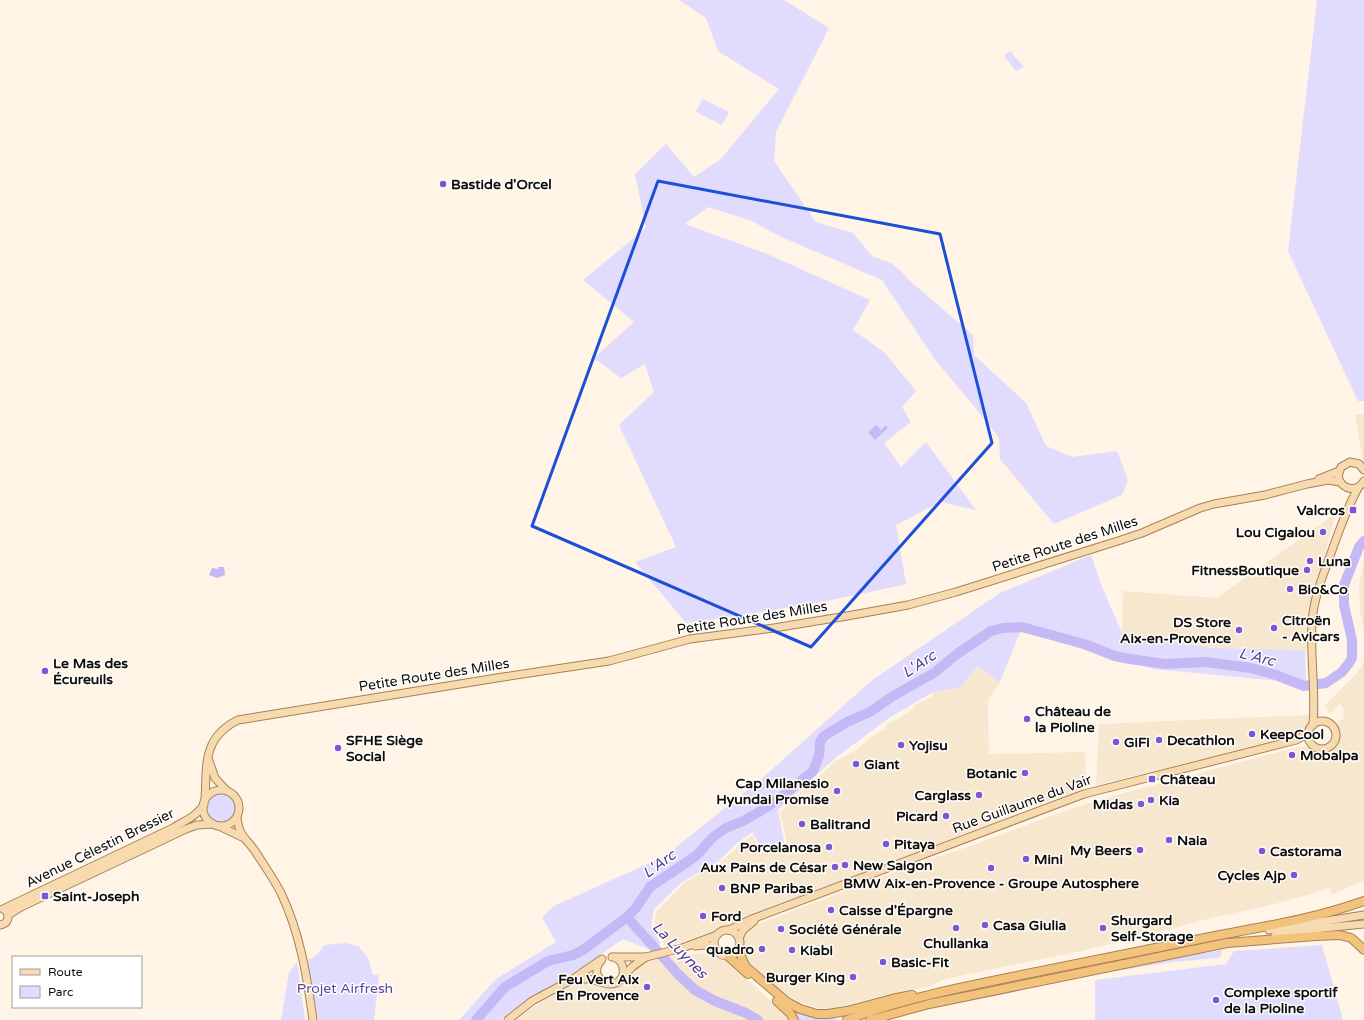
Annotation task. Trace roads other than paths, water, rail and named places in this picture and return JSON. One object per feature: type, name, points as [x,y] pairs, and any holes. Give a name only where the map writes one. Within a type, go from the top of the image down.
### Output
[{"type":"highway","points":[[739,948],[746,967],[787,1002],[800,1009],[817,1014],[828,1014],[892,999],[958,988],[1291,922],[1328,913],[1364,901]]},
{"type":"highway","points":[[870,1020],[929,1004],[1227,944],[1340,935],[1351,938],[1364,950]]},
{"type":"highway","points":[[728,956],[790,1013],[794,1020]]},
{"type":"highway","points":[[847,1020],[885,1007],[958,988]]},
{"type":"main road","name":"Petite Route des Milles","points":[[1307,484],[1339,471],[1343,465],[1350,462],[1359,464],[1364,469]]},
{"type":"main road","points":[[1339,471],[1338,476],[1340,482],[1346,488],[1349,505]]},
{"type":"main road","name":"Petite Route des Milles","points":[[204,802],[205,782],[210,748],[221,731],[238,720],[503,677],[588,665],[627,657],[690,639],[840,617],[908,605],[956,592],[1122,540],[1200,508],[1265,495],[1307,484],[1332,480],[1340,482]]},
{"type":"main road","points":[[1314,706],[1323,721],[1331,724],[1335,730],[1336,734],[1333,743],[1327,748],[1323,749],[1316,747],[1311,743],[1308,734],[1313,725],[1314,706],[1312,623],[1315,600],[1349,505],[1358,488],[1364,481]]},
{"type":"main road","points":[[1346,488],[1358,488]]},
{"type":"main road","points":[[1313,725],[1323,721]]},
{"type":"main road","name":"Rue Guillaume du Vair","points":[[729,930],[743,922],[1084,794],[1296,740],[1308,734]]},
{"type":"main road","name":"Rue Guillaume du Vair","points":[[1296,740],[1311,743]]},
{"type":"main road","points":[[208,757],[211,770],[215,778],[227,791],[233,795],[238,802],[240,811],[233,822],[226,826],[216,825]]},
{"type":"main road","points":[[227,791],[219,790],[210,794],[204,802],[204,813],[208,820],[244,839]]},
{"type":"main road","name":"Avenue Célestin Bressier","points":[[4,911],[173,828],[194,816],[200,810],[204,802]]},
{"type":"main road","points":[[237,817],[238,827],[244,839],[254,849],[269,873],[280,892],[292,919],[300,944],[313,1020]]},
{"type":"main road","name":"Avenue Célestin Bressier","points":[[4,911],[23,906],[197,825],[216,825]]},
{"type":"main road","points":[[0,925],[7,922],[4,911]]},
{"type":"main road","points":[[1144,950],[1364,914]]},
{"type":"main road","name":"Rue Guillaume du Vair","points":[[739,938],[743,930],[763,915]]},
{"type":"main road","points":[[1227,944],[1323,928],[1364,924]]},
{"type":"main road","points":[[508,1020],[532,1001],[573,979],[602,959],[612,957],[649,956],[682,948],[706,945],[714,947],[719,953],[728,956],[734,954],[739,948],[739,938],[735,933],[729,930],[720,932],[717,935],[682,948]]},
{"type":"main road","points":[[714,947],[717,935]]},
{"type":"main road","points":[[573,979],[589,979],[613,984],[618,982],[632,967],[649,956]]},
{"type":"main road","points":[[612,957],[622,962],[624,969],[623,976]]},
{"type":"main road","points":[[602,959],[596,970],[598,978],[603,983]]},
{"type":"waterway","name":"L'Arc","points":[[476,1020],[505,987],[548,961],[573,955],[583,950],[627,917],[635,909],[650,887],[696,856],[713,837],[726,828],[759,812],[780,798],[813,771],[819,756],[820,742],[824,736],[847,722],[870,712],[893,696],[934,673],[957,654],[991,631],[1003,628],[1022,627],[1084,644],[1115,656],[1130,659],[1165,664],[1206,662],[1251,668],[1276,675],[1304,686],[1326,683],[1342,672],[1352,658],[1352,640],[1344,605],[1344,585],[1359,547],[1364,541]]},
{"type":"waterway","name":"La Luynes","points":[[627,917],[678,974],[695,990],[715,1001],[746,1013],[758,1020]]},
{"type":"place","name":"Bastide d'Orcel","points":[[443,184]]},
{"type":"place","name":"Valcros","points":[[1353,510]]},
{"type":"place","name":"Lou Cigalou","points":[[1323,532]]},
{"type":"place","name":"Luna","points":[[1310,561]]},
{"type":"place","name":"FitnessBoutique","points":[[1307,570]]},
{"type":"place","name":"Bio&Co","points":[[1290,589]]},
{"type":"place","name":"Citroën - Avicars","points":[[1274,628]]},
{"type":"place","name":"DS Store Aix-en-Provence","points":[[1239,630]]},
{"type":"place","name":"Le Mas des Écureuils","points":[[45,671]]},
{"type":"place","name":"Château de la Pioline","points":[[1027,719]]},
{"type":"place","name":"KeepCool","points":[[1252,734]]},
{"type":"place","name":"Decathlon","points":[[1159,740]]},
{"type":"place","name":"GiFi","points":[[1116,742]]},
{"type":"place","name":"Yojisu","points":[[901,745]]},
{"type":"place","name":"SFHE Siège Social","points":[[338,748]]},
{"type":"place","name":"Mobalpa","points":[[1292,755]]},
{"type":"place","name":"Giant","points":[[856,764]]},
{"type":"place","name":"Botanic","points":[[1025,773]]},
{"type":"place","name":"Château","points":[[1152,779]]},
{"type":"place","name":"Cap Milanesio Hyundai Promise","points":[[837,791]]},
{"type":"place","name":"Carglass","points":[[979,795]]},
{"type":"place","name":"Kia","points":[[1151,800]]},
{"type":"place","name":"Midas","points":[[1141,804]]},
{"type":"place","name":"Picard","points":[[946,816]]},
{"type":"place","name":"Balitrand","points":[[802,824]]},
{"type":"place","name":"Naia","points":[[1169,840]]},
{"type":"place","name":"Pitaya","points":[[886,844]]},
{"type":"place","name":"Porcelanosa","points":[[829,847]]},
{"type":"place","name":"My Beers","points":[[1140,850]]},
{"type":"place","name":"Castorama","points":[[1262,851]]},
{"type":"place","name":"Mini","points":[[1026,859]]},
{"type":"place","name":"New Saigon","points":[[845,865]]},
{"type":"place","name":"Aux Pains de César","points":[[835,867]]},
{"type":"place","name":"BMW Aix-en-Provence - Groupe Autosphere","points":[[991,868]]},
{"type":"place","name":"Cycles Ajp","points":[[1294,875]]},
{"type":"place","name":"BNP Paribas","points":[[722,888]]},
{"type":"place","name":"Saint-Joseph","points":[[45,896]]},
{"type":"place","name":"Caisse d'Épargne","points":[[831,910]]},
{"type":"place","name":"Ford","points":[[703,916]]},
{"type":"place","name":"Casa Giulia","points":[[985,925]]},
{"type":"place","name":"Chullanka","points":[[956,928]]},
{"type":"place","name":"Shurgard Self-Storage","points":[[1103,928]]},
{"type":"place","name":"Société Générale","points":[[781,929]]},
{"type":"place","name":"quadro","points":[[762,949]]},
{"type":"place","name":"Kiabi","points":[[792,950]]},
{"type":"place","name":"Basic-Fit","points":[[883,962]]},
{"type":"place","name":"Burger King","points":[[853,977]]},
{"type":"place","name":"Feu Vert Aix En Provence","points":[[647,987]]},
{"type":"place","name":"Complexe sportif de la Pioline","points":[[1216,1000]]},
{"type":"park label","name":"Projet Airfresh","points":[[345,988]]}]
